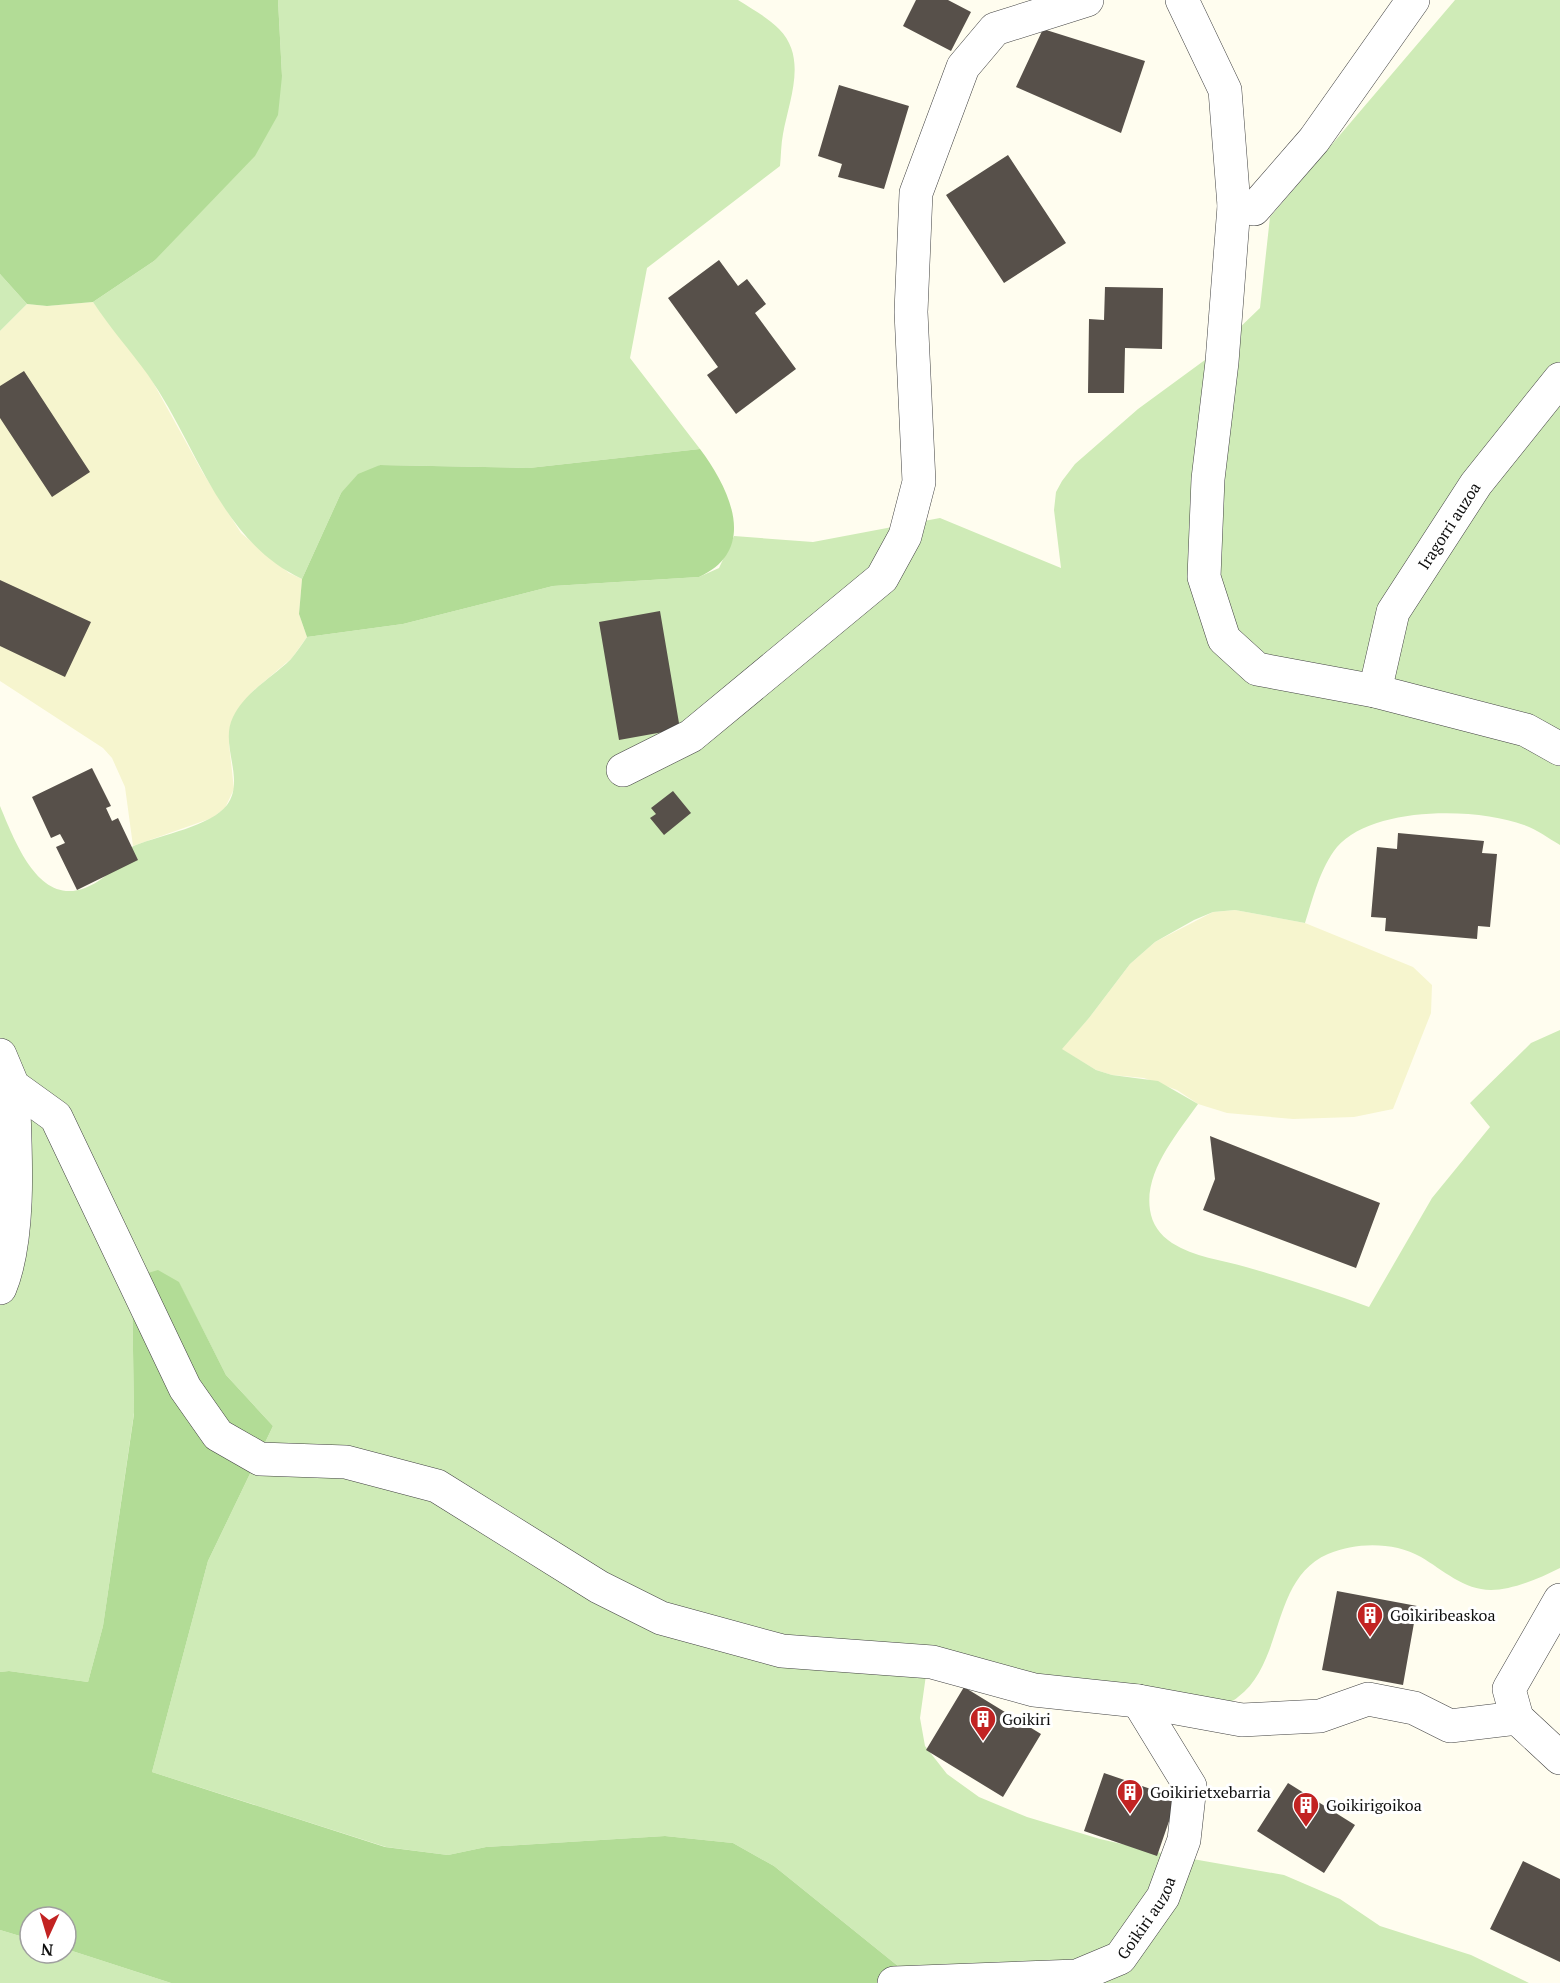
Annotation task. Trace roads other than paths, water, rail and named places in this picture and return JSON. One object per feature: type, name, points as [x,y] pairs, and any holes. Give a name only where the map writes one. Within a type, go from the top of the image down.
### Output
[{"type":"street","points":[[623,770],[691,736],[882,578],[905,536],[919,482],[911,312],[916,194],[963,66],[995,29],[1087,0]]},
{"type":"street","points":[[1182,0],[1225,90],[1234,206],[1222,362],[1208,479],[1204,577],[1224,639],[1257,669],[1375,691],[1527,730],[1560,748]]},
{"type":"street","points":[[1234,206],[1254,209],[1314,140],[1413,0]]},
{"type":"street","name":"Iragorri auzoa","points":[[1375,691],[1393,612],[1476,484],[1560,379]]},
{"type":"street","points":[[0,1055],[13,1086],[16,1159],[9,1265],[0,1288]]},
{"type":"street","points":[[13,1086],[56,1117],[185,1388],[218,1436],[260,1459],[346,1462],[437,1486],[599,1587],[661,1618],[782,1651],[932,1662],[1034,1690],[1138,1701],[1242,1720],[1320,1716],[1368,1699],[1414,1708],[1450,1726],[1517,1718]]},
{"type":"street","points":[[1560,1600],[1546,1650],[1509,1689],[1517,1718],[1560,1758]]},
{"type":"street","name":"Goikiri auzoa","points":[[894,1983],[1077,1976],[1120,1958],[1163,1897],[1184,1840],[1190,1786],[1138,1701]]},
{"type":"place","name":"Goikiribeaskoa","points":[[1370,1638]]},
{"type":"place","name":"Goikiri","points":[[983,1742]]},
{"type":"place","name":"Goikirietxebarria","points":[[1130,1815]]},
{"type":"place","name":"Goikirigoikoa","points":[[1306,1828]]}]
